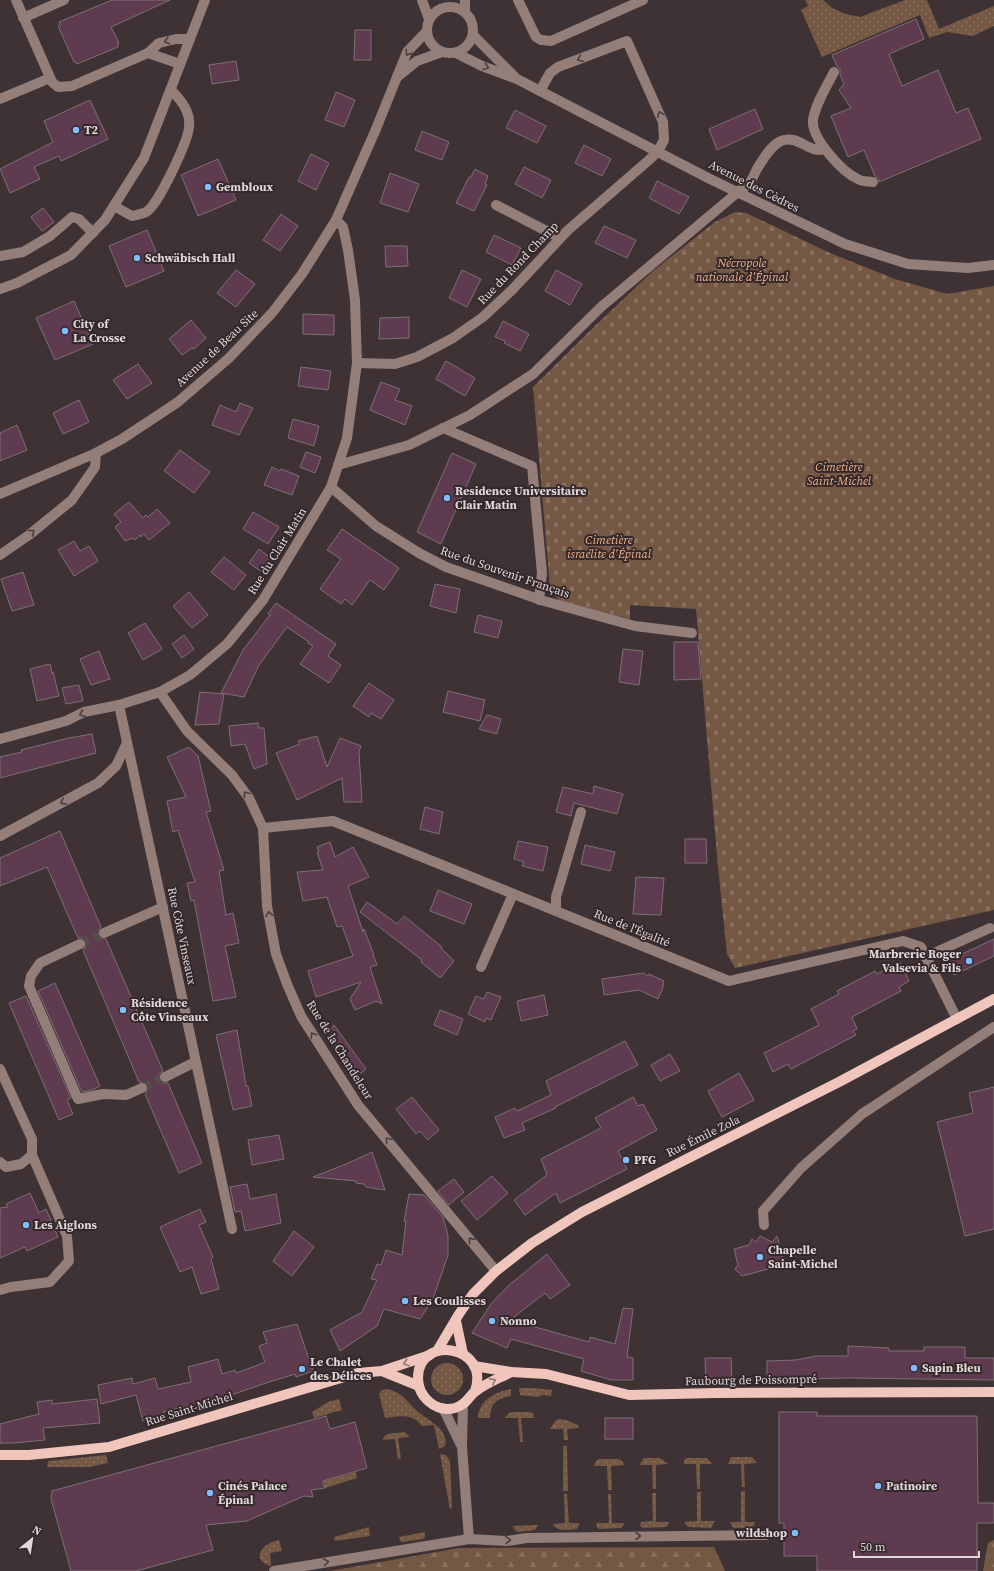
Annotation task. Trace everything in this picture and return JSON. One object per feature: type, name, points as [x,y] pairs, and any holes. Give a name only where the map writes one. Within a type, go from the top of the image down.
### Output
[{"type":"main road","name":"Rue Émile Zola","points":[[433,1353],[473,1294],[496,1271],[532,1243],[582,1212],[734,1134],[778,1114],[994,999]]},
{"type":"main road","points":[[456,1321],[463,1354]]},
{"type":"main road","points":[[446,1350],[455,1350],[463,1354],[470,1359],[474,1366],[478,1383],[470,1399],[455,1408],[443,1408],[430,1403],[423,1396],[418,1386],[418,1376],[421,1365],[433,1353],[446,1350]]},
{"type":"main road","name":"Rue Saint-Michel","points":[[0,1455],[29,1455],[109,1447],[358,1373],[382,1371],[433,1353]]},
{"type":"main road","name":"Faubourg de Poissompré","points":[[474,1366],[511,1372],[546,1374],[629,1395],[716,1393],[994,1392]]},
{"type":"main road","name":"Rue Saint-Michel","points":[[382,1371],[418,1386]]},
{"type":"main road","points":[[475,1391],[511,1372]]},
{"type":"street","points":[[16,0],[50,78],[58,87],[72,86],[148,53],[160,43],[176,39],[190,39]]},
{"type":"street","points":[[23,18],[64,0]]},
{"type":"street","points":[[0,289],[17,283],[71,255],[105,220],[144,158],[205,0]]},
{"type":"street","points":[[422,0],[429,19],[427,31],[431,44],[442,52],[449,54],[456,53],[467,46],[473,35],[473,24],[465,12],[449,3],[429,19]]},
{"type":"street","points":[[465,0],[465,12]]},
{"type":"street","points":[[518,0],[536,37],[541,40],[551,41],[642,0]]},
{"type":"street","name":"Avenue de Beau Site","points":[[0,494],[96,453],[122,439],[178,402],[229,358],[272,313],[302,274],[336,220],[376,129],[407,52],[427,31]]},
{"type":"street","name":"Avenue des Cèdres","points":[[473,35],[517,79]]},
{"type":"street","points":[[540,91],[550,73],[558,67],[627,41],[663,122],[664,140],[658,151]]},
{"type":"street","name":"Avenue de Beau Site","points":[[396,79],[417,61],[442,52]]},
{"type":"street","points":[[148,53],[180,64]]},
{"type":"street","name":"Avenue des Cèdres","points":[[456,53],[482,66],[517,79],[738,192],[845,244],[908,264],[968,268],[994,265]]},
{"type":"street","points":[[834,72],[820,100],[813,120],[815,130],[825,148],[842,169],[859,180],[873,182]]},
{"type":"street","points":[[0,99],[50,78]]},
{"type":"street","points":[[114,206],[132,216],[147,212],[156,202],[164,187],[185,143],[189,127],[184,104],[171,90]]},
{"type":"street","points":[[338,465],[409,444],[470,415],[533,374],[601,307],[749,184],[758,168],[774,146],[784,140],[795,140],[814,150],[819,151],[825,148]]},
{"type":"street","name":"Rue du Rond Champ","points":[[357,363],[395,364],[417,357],[453,338],[483,317],[512,290],[560,238],[658,151]]},
{"type":"street","points":[[496,205],[560,238]]},
{"type":"street","points":[[0,256],[23,252],[50,236],[72,217],[79,219],[93,233]]},
{"type":"street","name":"Rue du Clair Matin","points":[[0,739],[66,721],[84,712],[119,705],[160,692],[190,675],[227,644],[263,600],[331,487],[346,438],[357,363],[355,300],[344,227],[336,220]]},
{"type":"street","points":[[443,428],[532,466],[542,573],[539,600]]},
{"type":"street","points":[[0,555],[29,535],[72,500],[95,466],[96,453]]},
{"type":"street","name":"Rue du Souvenir Français","points":[[331,487],[376,526],[419,553],[446,567],[539,600],[635,626],[692,633]]},
{"type":"street","name":"Rue de la Chandeleur","points":[[160,692],[187,731],[232,775],[250,798],[263,828],[267,906],[275,947],[286,984],[301,1016],[358,1105],[496,1271]]},
{"type":"street","name":"Rue Côte Vinseaux","points":[[119,705],[232,1229]]},
{"type":"street","points":[[0,836],[98,783],[116,766],[127,743]]},
{"type":"street","points":[[556,911],[556,897],[581,812]]},
{"type":"street","name":"Rue de l'Égalité","points":[[263,828],[333,821],[729,981],[903,941],[921,947],[957,1019]]},
{"type":"street","points":[[481,967],[513,894]]},
{"type":"street","points":[[104,933],[163,908]]},
{"type":"street","points":[[925,957],[990,928]]},
{"type":"street","points":[[80,944],[40,963],[31,976],[30,986],[78,1099],[103,1094],[126,1095],[142,1088]]},
{"type":"street","points":[[764,1225],[764,1211],[792,1178],[801,1168],[862,1114],[994,1027]]},
{"type":"street","points":[[165,1077],[195,1062]]},
{"type":"street","points":[[0,1070],[32,1139],[32,1154],[67,1236],[69,1261],[50,1282],[3,1289]]},
{"type":"street","points":[[0,1162],[6,1167],[21,1164],[32,1154]]},
{"type":"street","points":[[463,1404],[462,1447],[469,1539]]},
{"type":"street","points":[[443,1408],[462,1447]]},
{"type":"street","points":[[274,1571],[469,1539],[507,1541],[527,1538],[766,1535]]},
{"type":"green space","points":[[805,0],[823,0],[832,8],[846,14],[860,17],[905,0],[927,0],[939,29],[994,6],[994,26],[973,36],[947,32],[929,38],[920,15],[822,57],[801,10],[808,6]]},
{"type":"green space","name":"Cimetière Saint-Michel","points":[[735,212],[746,213],[830,253],[895,279],[947,294],[994,286],[994,910],[735,968],[727,954],[696,609],[630,605],[630,619],[559,601],[550,587],[533,387],[653,271],[715,222]]},
{"type":"green space","points":[[447,1363],[453,1364],[460,1370],[463,1379],[462,1385],[456,1392],[447,1395],[441,1394],[434,1388],[431,1379],[432,1373],[438,1366]]},
{"type":"green space","points":[[519,1388],[552,1390],[551,1396],[543,1395],[537,1397],[520,1395]]},
{"type":"green space","points":[[387,1389],[400,1394],[419,1413],[435,1424],[444,1434],[446,1440],[445,1446],[439,1449],[434,1425],[422,1426],[414,1419],[405,1416],[385,1418],[379,1394],[382,1390]]},
{"type":"green space","points":[[511,1389],[511,1396],[502,1398],[493,1405],[490,1418],[478,1418],[484,1402],[500,1392]]},
{"type":"green space","points":[[339,1399],[342,1410],[314,1418],[312,1412],[328,1402]]},
{"type":"green space","points":[[511,1412],[533,1413],[534,1418],[521,1418],[523,1442],[520,1442],[518,1418],[505,1418]]},
{"type":"green space","points":[[559,1419],[578,1425],[579,1428],[567,1429],[568,1440],[564,1440],[563,1429],[550,1429],[555,1421]]},
{"type":"green space","points":[[405,1432],[410,1437],[398,1438],[401,1459],[398,1459],[395,1439],[383,1440],[383,1438],[387,1434]]},
{"type":"green space","points":[[563,1446],[567,1446],[568,1491],[563,1491]]},
{"type":"green space","points":[[440,1454],[446,1455],[450,1461],[452,1507],[450,1510]]},
{"type":"green space","points":[[106,1455],[108,1463],[90,1467],[47,1467],[48,1461]]},
{"type":"green space","points":[[731,1457],[752,1457],[757,1463],[744,1464],[745,1487],[742,1487],[741,1464],[728,1464]]},
{"type":"green space","points":[[644,1458],[660,1458],[668,1464],[656,1465],[656,1489],[653,1489],[652,1465],[639,1465]]},
{"type":"green space","points":[[687,1458],[707,1458],[712,1464],[700,1464],[700,1489],[697,1489],[696,1464],[684,1464],[684,1460]]},
{"type":"green space","points":[[599,1459],[619,1459],[623,1462],[624,1465],[611,1466],[612,1490],[608,1490],[607,1466],[594,1466],[595,1462]]},
{"type":"green space","points":[[356,1472],[357,1478],[325,1488],[324,1481]]},
{"type":"green space","points":[[741,1491],[745,1491],[745,1522],[755,1522],[753,1528],[733,1528],[730,1522],[741,1522]]},
{"type":"green space","points":[[697,1492],[701,1492],[701,1521],[715,1521],[711,1528],[688,1527],[684,1522],[697,1521]]},
{"type":"green space","points":[[652,1493],[656,1493],[656,1522],[670,1522],[666,1527],[643,1528],[640,1526],[641,1522],[653,1521]]},
{"type":"green space","points":[[564,1494],[567,1494],[569,1523],[580,1523],[577,1529],[560,1530],[553,1524],[565,1523]]},
{"type":"green space","points":[[608,1494],[611,1494],[612,1523],[625,1523],[621,1528],[599,1529],[597,1527],[596,1523],[609,1523]]},
{"type":"green space","points":[[538,1525],[535,1530],[518,1532],[513,1526]]},
{"type":"green space","points":[[369,1527],[370,1536],[335,1541],[334,1537]]},
{"type":"green space","points":[[425,1532],[425,1537],[423,1539],[400,1541],[399,1537]]},
{"type":"green space","points":[[279,1540],[282,1551],[270,1553],[271,1566],[264,1563],[261,1559],[261,1552],[268,1544]]},
{"type":"green space","points":[[994,1540],[994,1571],[983,1571],[988,1543]]},
{"type":"green space","points":[[714,1547],[725,1571],[330,1571],[459,1548]]},
{"type":"building","points":[[112,0],[170,0],[111,27],[119,43],[118,47],[77,64],[74,62],[58,26],[60,25],[59,22]]},
{"type":"building","points":[[916,19],[924,39],[889,54],[902,86],[938,70],[956,113],[968,108],[981,139],[879,182],[879,179],[875,176],[864,150],[848,157],[831,116],[851,108],[839,90],[844,84],[840,74],[840,69],[832,55]]},
{"type":"building","points":[[355,30],[371,30],[371,60],[354,60]]},
{"type":"building","points":[[236,61],[239,80],[212,84],[209,65]]},
{"type":"building","points":[[336,92],[355,100],[344,127],[325,120]]},
{"type":"building","name":"T2","points":[[90,100],[108,139],[61,161],[59,156],[34,167],[40,179],[10,193],[0,169],[53,142],[44,121]]},
{"type":"building","points":[[755,109],[763,129],[717,150],[709,129]]},
{"type":"building","points":[[515,110],[546,126],[537,143],[506,128]]},
{"type":"building","points":[[422,131],[449,142],[442,160],[415,150]]},
{"type":"building","points":[[584,145],[611,159],[602,176],[575,163]]},
{"type":"building","points":[[311,154],[329,163],[316,190],[298,181]]},
{"type":"building","name":"Gembloux","points":[[218,159],[236,200],[198,216],[181,175]]},
{"type":"building","points":[[524,167],[551,180],[542,198],[515,184]]},
{"type":"building","points":[[475,169],[488,176],[485,184],[487,185],[474,211],[456,203],[469,177],[471,177]]},
{"type":"building","points":[[390,173],[419,184],[408,212],[380,203]]},
{"type":"building","points":[[657,181],[689,197],[679,214],[649,198]]},
{"type":"building","points":[[43,208],[54,222],[42,231],[31,217]]},
{"type":"building","points":[[281,214],[298,226],[280,251],[263,240]]},
{"type":"building","points":[[604,226],[636,240],[627,258],[595,243]]},
{"type":"building","name":"Schwäbisch Hall","points":[[147,230],[164,271],[126,287],[109,246]]},
{"type":"building","points":[[494,235],[521,248],[512,265],[486,252]]},
{"type":"building","points":[[385,246],[407,246],[408,266],[386,267]]},
{"type":"building","points":[[236,270],[255,284],[236,307],[217,293]]},
{"type":"building","points":[[462,270],[481,279],[467,307],[449,298]]},
{"type":"building","points":[[556,270],[582,284],[570,305],[545,291]]},
{"type":"building","name":"City of La Crosse","points":[[74,301],[93,344],[55,360],[36,318]]},
{"type":"building","points":[[303,314],[334,315],[334,335],[303,334]]},
{"type":"building","points":[[409,317],[409,338],[379,339],[380,318]]},
{"type":"building","points":[[191,320],[206,338],[194,349],[192,348],[182,355],[169,339]]},
{"type":"building","points":[[503,321],[529,334],[520,351],[504,343],[505,341],[495,337]]},
{"type":"building","points":[[446,361],[475,378],[465,396],[436,379]]},
{"type":"building","points":[[138,364],[152,383],[127,399],[113,380]]},
{"type":"building","points":[[301,367],[331,371],[328,390],[298,386]]},
{"type":"building","points":[[381,382],[400,389],[395,400],[412,406],[405,425],[370,410]]},
{"type":"building","points":[[79,400],[89,422],[63,434],[53,413]]},
{"type":"building","points":[[240,403],[253,408],[239,435],[212,425],[220,405],[236,412]]},
{"type":"building","points":[[293,419],[319,426],[314,446],[288,438]]},
{"type":"building","points":[[17,425],[27,450],[0,461],[0,433]]},
{"type":"building","points":[[180,450],[210,472],[194,493],[164,471]]},
{"type":"building","points":[[306,452],[321,457],[315,473],[300,467]]},
{"type":"building","name":"Residence Universitaire Clair Matin","points":[[452,453],[476,464],[441,544],[417,532]]},
{"type":"building","points":[[272,467],[280,471],[281,469],[299,476],[292,495],[264,485]]},
{"type":"building","points":[[129,502],[143,518],[146,515],[148,517],[157,509],[170,523],[149,540],[143,534],[135,540],[133,538],[125,541],[115,527],[121,522],[114,514]]},
{"type":"building","points":[[253,512],[279,527],[268,544],[243,529]]},
{"type":"building","points":[[342,529],[399,568],[384,590],[370,580],[352,605],[345,599],[341,604],[320,589],[341,559],[327,550]]},
{"type":"building","points":[[74,541],[80,551],[89,546],[98,561],[74,576],[58,550]]},
{"type":"building","points":[[259,549],[272,559],[262,572],[249,563]]},
{"type":"building","points":[[224,557],[246,575],[234,590],[211,572]]},
{"type":"building","points":[[23,572],[34,605],[12,611],[1,579]]},
{"type":"building","points":[[435,584],[460,589],[456,613],[430,606]]},
{"type":"building","points":[[189,592],[208,615],[192,628],[173,606]]},
{"type":"building","points":[[276,603],[336,644],[328,656],[341,665],[329,683],[300,664],[313,646],[287,627],[259,665],[244,697],[221,693],[243,650],[270,615],[268,614]]},
{"type":"building","points":[[478,615],[502,621],[498,638],[474,632]]},
{"type":"building","points":[[145,623],[162,649],[143,660],[128,633]]},
{"type":"building","points":[[184,635],[194,649],[182,658],[172,644]]},
{"type":"building","points":[[674,642],[698,642],[701,679],[674,680]]},
{"type":"building","points":[[623,649],[643,651],[639,685],[619,682]]},
{"type":"building","points":[[99,651],[110,679],[91,685],[80,659]]},
{"type":"building","points":[[50,664],[59,696],[37,701],[30,669]]},
{"type":"building","points":[[369,683],[394,700],[381,719],[371,713],[369,717],[353,706]]},
{"type":"building","points":[[79,685],[83,701],[66,704],[62,688]]},
{"type":"building","points":[[448,691],[485,700],[480,721],[443,712]]},
{"type":"building","points":[[200,692],[224,694],[219,724],[195,725]]},
{"type":"building","points":[[487,715],[501,719],[497,734],[479,729]]},
{"type":"building","points":[[258,723],[259,728],[264,728],[267,764],[254,769],[245,744],[231,746],[229,726]]},
{"type":"building","points":[[92,734],[96,753],[0,778],[0,757],[69,738]]},
{"type":"building","points":[[317,736],[327,767],[340,738],[361,746],[359,752],[362,802],[344,802],[342,778],[297,800],[276,753],[300,744],[298,741]]},
{"type":"building","points":[[189,747],[198,756],[211,811],[206,812],[224,870],[219,871],[226,915],[233,913],[239,943],[225,946],[236,997],[213,1001],[194,900],[191,901],[187,883],[195,882],[178,830],[173,832],[167,801],[186,797],[167,757]]},
{"type":"building","points":[[594,786],[623,794],[617,814],[574,803],[571,816],[556,812],[563,787],[593,794]]},
{"type":"building","points":[[425,807],[443,812],[439,834],[420,829]]},
{"type":"building","name":"Résidence Côte Vinseaux","points":[[60,831],[101,927],[98,935],[100,938],[106,939],[163,1071],[159,1074],[159,1080],[162,1083],[168,1083],[202,1163],[179,1173],[145,1094],[148,1086],[146,1083],[139,1082],[83,950],[86,947],[86,942],[83,938],[78,938],[47,867],[0,886],[0,858]]},
{"type":"building","points":[[685,839],[706,839],[707,863],[685,863]]},
{"type":"building","points":[[518,841],[548,847],[543,871],[522,866],[524,862],[514,859]]},
{"type":"building","points":[[330,842],[335,857],[353,847],[369,877],[348,886],[363,932],[364,929],[377,965],[370,967],[382,1004],[376,1001],[355,1010],[350,999],[361,982],[316,997],[308,971],[353,956],[342,926],[337,927],[327,897],[303,901],[297,872],[323,870],[317,852],[319,851],[317,847]]},
{"type":"building","points":[[585,845],[615,852],[610,871],[581,864]]},
{"type":"building","points":[[636,877],[664,878],[661,915],[633,914]]},
{"type":"building","points":[[438,890],[472,904],[464,924],[430,911]]},
{"type":"building","points":[[367,902],[397,924],[404,916],[442,947],[441,948],[454,961],[441,977],[421,962],[422,960],[360,912]]},
{"type":"building","points":[[994,939],[994,956],[954,975],[947,961]]},
{"type":"building","points":[[900,962],[909,981],[899,987],[901,991],[852,1017],[857,1029],[853,1031],[856,1035],[791,1069],[788,1064],[773,1072],[764,1053],[819,1025],[811,1009],[839,994],[837,991],[875,971],[877,974]]},
{"type":"building","points":[[643,973],[648,976],[649,974],[664,981],[658,999],[639,990],[604,995],[602,979]]},
{"type":"building","points":[[55,983],[100,1086],[92,1090],[82,1092],[38,991]]},
{"type":"building","points":[[487,992],[501,997],[491,1020],[486,1018],[485,1022],[468,1014],[476,996],[484,999]]},
{"type":"building","points":[[544,995],[548,1015],[521,1021],[517,1001]]},
{"type":"building","points":[[26,996],[71,1098],[67,1100],[73,1114],[59,1120],[9,1003]]},
{"type":"building","points":[[440,1010],[463,1019],[457,1035],[434,1025]]},
{"type":"building","points":[[334,1025],[366,1069],[356,1077],[326,1036]]},
{"type":"building","points":[[237,1030],[246,1086],[248,1086],[252,1106],[233,1110],[216,1035]]},
{"type":"building","points":[[625,1041],[638,1065],[555,1107],[556,1108],[522,1123],[525,1130],[504,1138],[495,1117],[515,1108],[517,1111],[551,1095],[546,1081]]},
{"type":"building","points":[[670,1054],[680,1071],[660,1081],[651,1065]]},
{"type":"building","points":[[739,1073],[754,1100],[722,1117],[708,1091]]},
{"type":"building","points":[[994,1087],[994,1229],[965,1236],[937,1122],[973,1113],[969,1093]]},
{"type":"building","points":[[412,1097],[439,1130],[428,1140],[420,1131],[416,1134],[396,1109]]},
{"type":"building","points":[[633,1097],[638,1106],[643,1104],[657,1130],[618,1151],[627,1169],[560,1203],[556,1193],[525,1215],[514,1200],[547,1175],[541,1159],[601,1128],[595,1118]]},
{"type":"building","points":[[279,1135],[284,1159],[252,1165],[248,1140]]},
{"type":"building","points":[[372,1152],[385,1190],[366,1187],[364,1184],[356,1183],[356,1181],[313,1177],[346,1164]]},
{"type":"building","points":[[492,1176],[508,1193],[477,1220],[461,1201]]},
{"type":"building","points":[[454,1179],[464,1192],[449,1205],[438,1191]]},
{"type":"building","points":[[247,1184],[250,1199],[276,1194],[281,1223],[245,1231],[241,1211],[235,1212],[230,1187]]},
{"type":"building","name":"Les Aiglons","points":[[30,1193],[39,1213],[46,1209],[58,1237],[27,1251],[25,1247],[0,1258],[0,1208],[8,1207],[6,1204]]},
{"type":"building","points":[[409,1194],[424,1195],[443,1217],[448,1235],[448,1255],[433,1299],[420,1319],[384,1309],[377,1326],[340,1351],[330,1330],[362,1312],[377,1280],[371,1279],[377,1264],[381,1265],[386,1250],[402,1255],[406,1221],[404,1221]]},
{"type":"building","points":[[200,1209],[206,1222],[199,1225],[213,1257],[211,1259],[219,1289],[201,1294],[192,1267],[180,1272],[160,1227]]},
{"type":"building","points":[[294,1231],[314,1247],[292,1276],[273,1261]]},
{"type":"building","name":"Chapelle Saint-Michel","points":[[760,1236],[772,1242],[777,1236],[784,1261],[771,1265],[772,1268],[742,1276],[735,1269],[738,1265],[734,1249],[749,1245],[752,1239],[756,1242]]},
{"type":"building","points":[[547,1254],[570,1285],[550,1299],[545,1293],[510,1320],[589,1342],[590,1337],[615,1344],[623,1308],[633,1309],[627,1357],[633,1358],[633,1380],[611,1380],[581,1371],[584,1359],[511,1339],[507,1348],[472,1333],[491,1304],[508,1286]]},
{"type":"building","points":[[297,1324],[313,1371],[296,1377],[295,1374],[231,1395],[163,1412],[164,1416],[143,1421],[136,1395],[101,1404],[98,1385],[132,1378],[133,1384],[155,1378],[158,1389],[191,1382],[188,1367],[218,1359],[222,1374],[235,1370],[236,1373],[253,1367],[265,1362],[259,1346],[267,1343],[263,1332]]},
{"type":"building","points":[[848,1346],[889,1348],[889,1351],[924,1351],[924,1347],[965,1347],[965,1358],[994,1358],[994,1380],[847,1378],[767,1380],[767,1361],[796,1360],[816,1356],[848,1356]]},
{"type":"building","points":[[705,1358],[731,1358],[732,1381],[706,1381]]},
{"type":"building","points":[[97,1399],[100,1423],[43,1428],[45,1440],[0,1443],[0,1424],[39,1414],[37,1402],[52,1400],[52,1404]]},
{"type":"building","name":"Patinoire","points":[[779,1412],[817,1412],[817,1416],[977,1416],[978,1503],[994,1503],[994,1523],[977,1523],[977,1571],[817,1571],[817,1556],[784,1556],[784,1523],[779,1523]]},
{"type":"building","name":"Cinés Palace Épinal","points":[[326,1416],[330,1429],[355,1422],[367,1468],[323,1481],[325,1488],[311,1490],[313,1497],[304,1496],[247,1521],[206,1525],[213,1550],[136,1571],[71,1571],[51,1499],[52,1491]]},
{"type":"building","points":[[605,1418],[633,1418],[633,1439],[605,1439]]},
{"type":"tunnel","points":[[80,944],[104,933]]},
{"type":"tunnel","points":[[142,1088],[165,1077]]},
{"type":"place","name":"T2","points":[[76,130]]},
{"type":"place","name":"Gembloux","points":[[208,187]]},
{"type":"place","name":"Schwäbisch Hall","points":[[137,258]]},
{"type":"place","name":"City of La Crosse","points":[[65,331]]},
{"type":"place","name":"Residence Universitaire Clair Matin","points":[[447,498]]},
{"type":"place","name":"Marbrerie Roger Valsevia & Fils","points":[[969,961]]},
{"type":"place","name":"Résidence Côte Vinseaux","points":[[123,1010]]},
{"type":"place","name":"PFG","points":[[626,1160]]},
{"type":"place","name":"Les Aiglons","points":[[26,1225]]},
{"type":"place","name":"Chapelle Saint-Michel","points":[[760,1257]]},
{"type":"place","name":"Les Coulisses","points":[[405,1301]]},
{"type":"place","name":"Nonno","points":[[492,1321]]},
{"type":"place","name":"Sapin Bleu","points":[[914,1368]]},
{"type":"place","name":"Le Chalet des Délices","points":[[302,1369]]},
{"type":"place","name":"Patinoire","points":[[878,1486]]},
{"type":"place","name":"Cinés Palace Épinal","points":[[210,1493]]},
{"type":"place","name":"wildshop","points":[[795,1533]]},
{"type":"park label","name":"Nécropole nationale d'Épinal","points":[[742,270]]},
{"type":"park label","name":"Cimetière israélite d'Épinal","points":[[609,547]]}]
